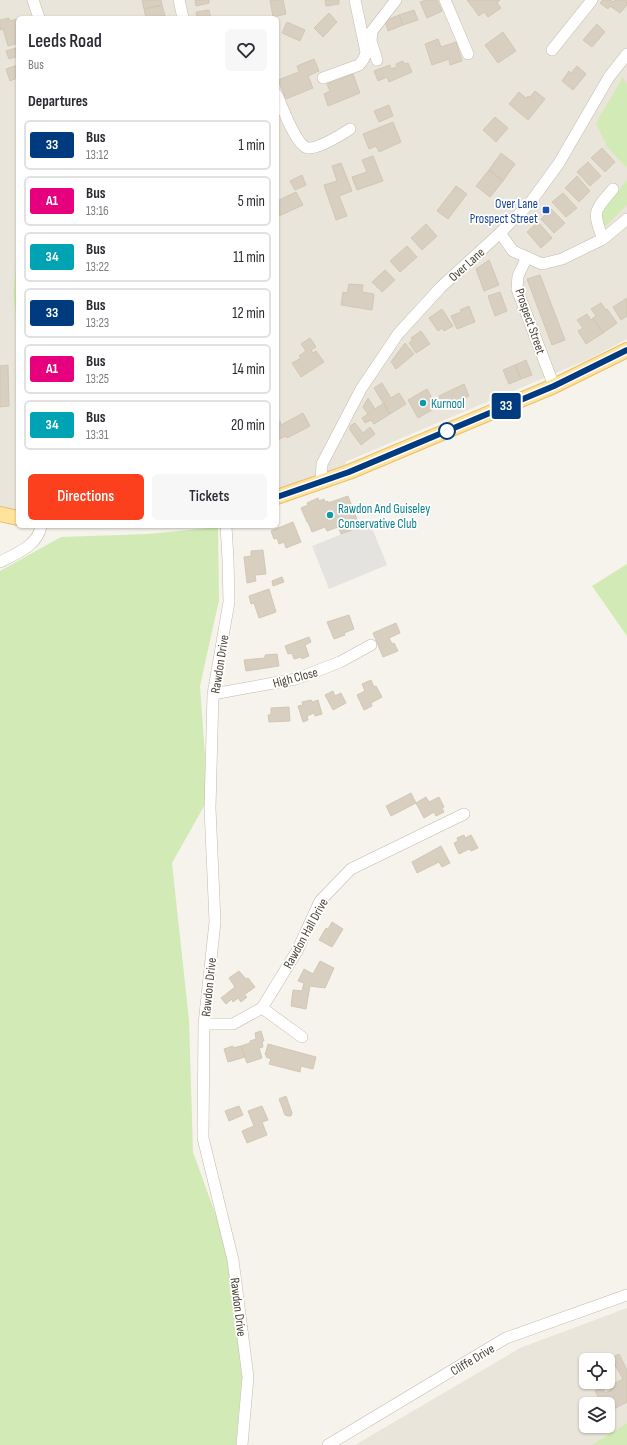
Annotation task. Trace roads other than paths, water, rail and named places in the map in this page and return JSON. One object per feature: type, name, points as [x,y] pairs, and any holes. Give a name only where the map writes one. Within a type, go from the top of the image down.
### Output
[{"type":"main road","points":[[279,496],[349,472],[554,386],[627,350]]},
{"type":"main road","points":[[0,514],[16,518]]},
{"type":"street","points":[[32,0],[38,16]]},
{"type":"street","points":[[179,0],[183,16]]},
{"type":"street","points":[[323,78],[359,65],[365,57],[366,52],[355,0]]},
{"type":"street","points":[[377,60],[371,41],[372,31],[396,0]]},
{"type":"street","points":[[445,0],[468,54]]},
{"type":"street","points":[[552,50],[592,0]]},
{"type":"street","name":"Over Lane","points":[[321,482],[322,464],[354,402],[398,334],[441,287],[500,233],[530,203],[559,163],[609,77],[627,54]]},
{"type":"street","points":[[279,99],[297,138],[305,147],[309,148],[316,146],[337,137],[350,129]]},
{"type":"street","points":[[603,239],[596,219],[596,212],[613,189]]},
{"type":"street","points":[[500,233],[513,251],[542,264],[562,259],[603,239],[627,219]]},
{"type":"street","name":"Prospect Street","points":[[527,257],[518,276],[517,289],[554,386]]},
{"type":"street","points":[[0,562],[32,543],[40,528]]},
{"type":"street","name":"Rawdon Drive","points":[[226,528],[229,602],[214,694],[210,808],[215,922],[204,1024],[203,1138],[233,1260],[248,1377],[242,1445]]},
{"type":"street","name":"High Close","points":[[214,694],[296,679],[340,662],[371,645]]},
{"type":"street","name":"Rawdon Hall Drive","points":[[204,1024],[233,1024],[262,1008],[297,951],[320,901],[351,869],[464,814]]},
{"type":"street","points":[[262,1008],[302,1037]]},
{"type":"street","name":"Cliffe Drive","points":[[328,1445],[506,1338],[627,1295]]},
{"type":"place","name":"Over Lane Prospect Street","points":[[546,210]]},
{"type":"place","name":"Kurnool","points":[[423,403]]},
{"type":"place","name":"Rawdon And Guiseley Conservative Club","points":[[330,515]]}]
